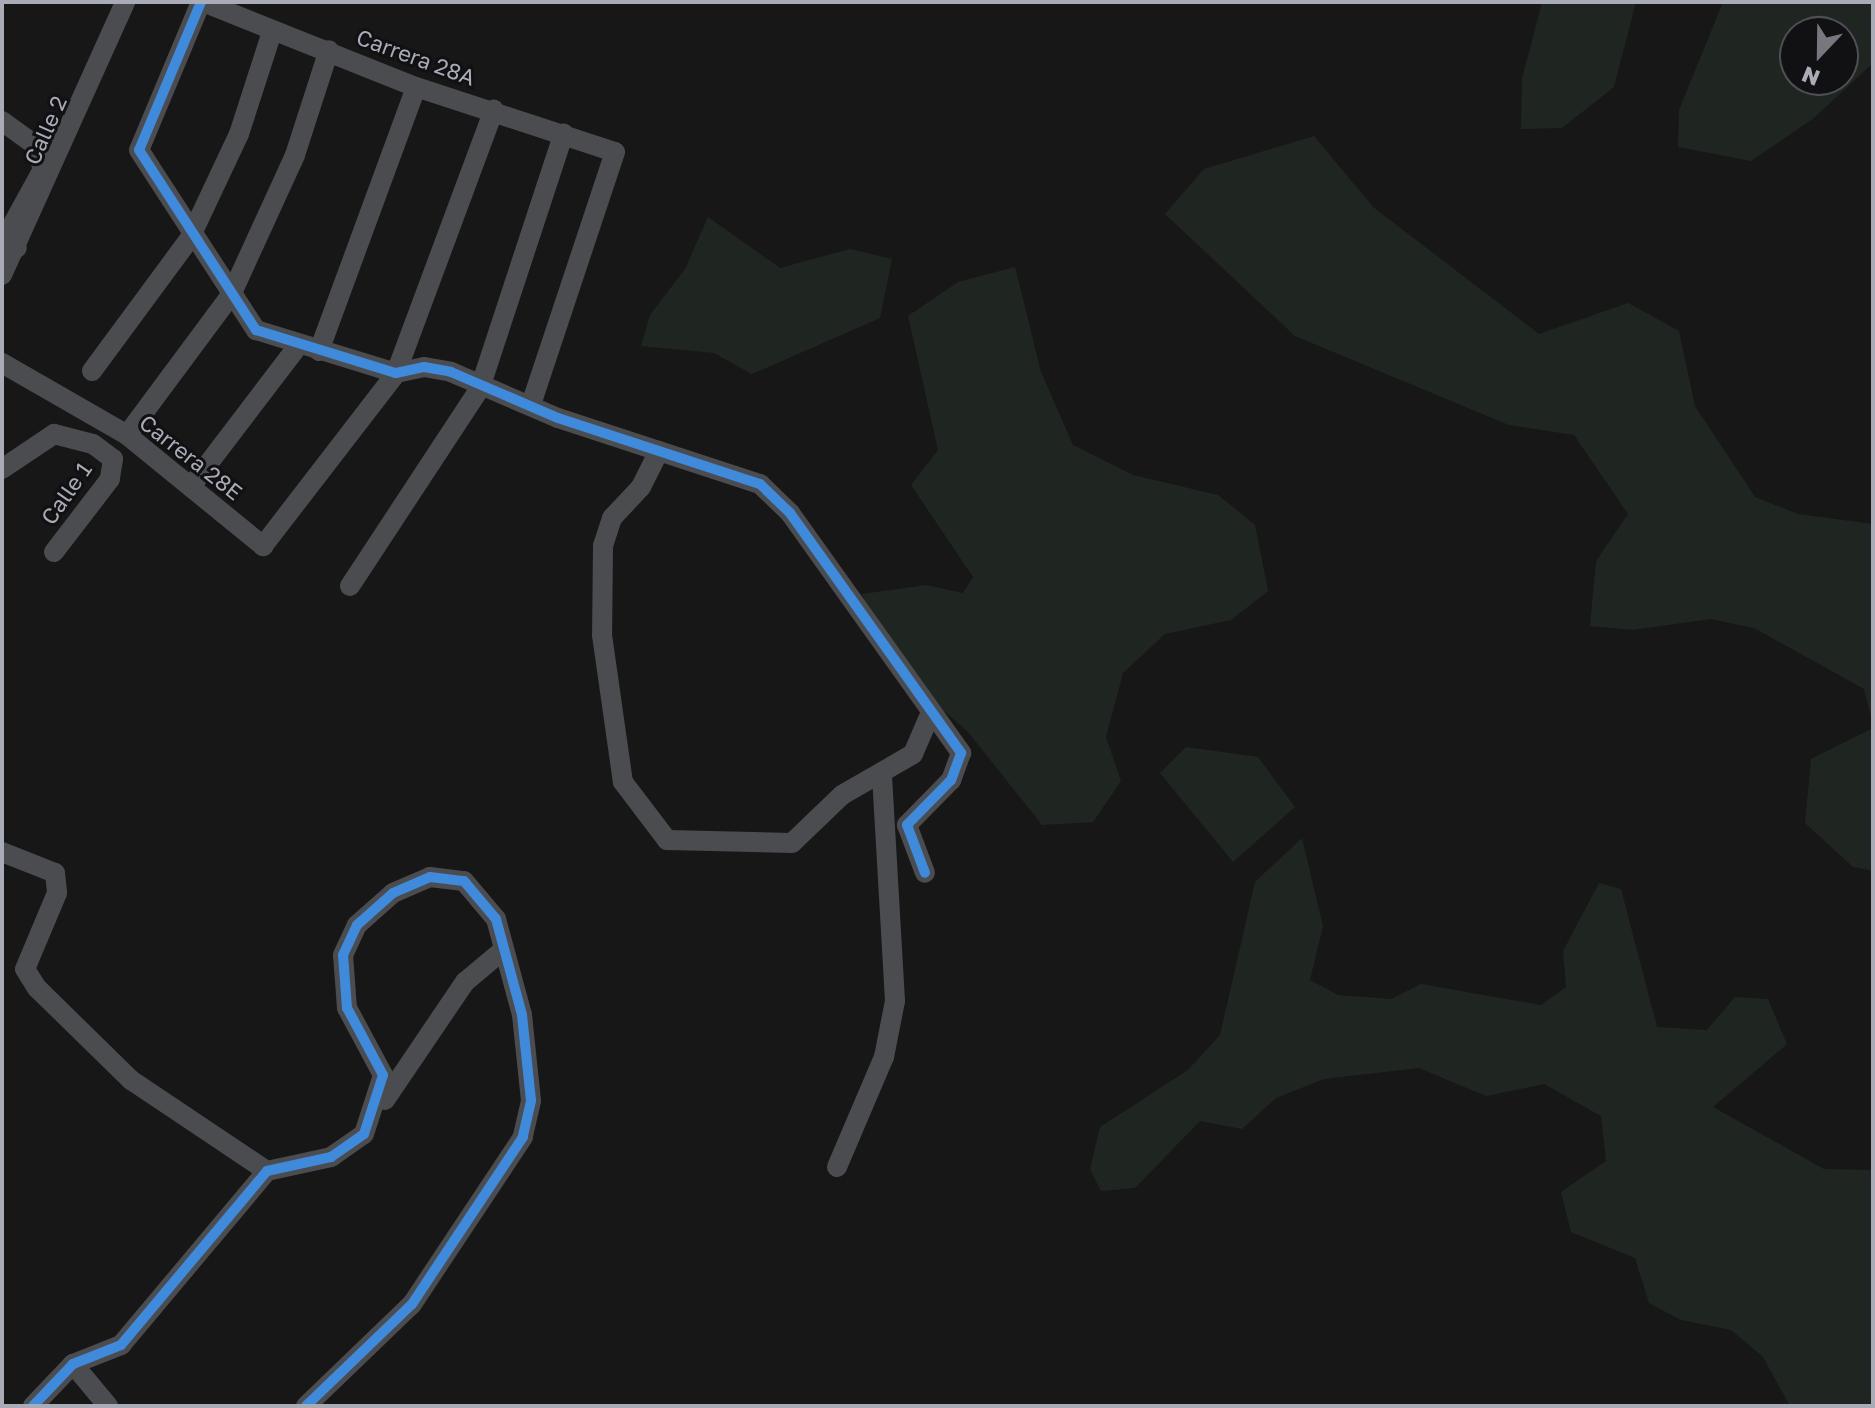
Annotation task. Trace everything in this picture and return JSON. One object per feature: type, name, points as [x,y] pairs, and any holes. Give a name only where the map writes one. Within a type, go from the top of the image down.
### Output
[{"type":"street","name":"Calle 2","points":[[2,275],[125,2]]},
{"type":"street","points":[[202,2],[139,150],[190,238],[256,330],[297,347],[396,373],[424,367],[770,494],[929,717],[961,753],[951,780],[907,825],[925,873]]},
{"type":"street","name":"Carrera 28A","points":[[202,2],[416,87],[615,152],[531,404]]},
{"type":"street","points":[[92,371],[190,238],[239,134],[272,32]]},
{"type":"street","points":[[127,435],[231,295],[295,155],[329,50]]},
{"type":"street","points":[[319,351],[416,87]]},
{"type":"street","points":[[396,373],[494,110]]},
{"type":"street","points":[[2,121],[34,144],[43,169],[18,236]]},
{"type":"street","points":[[350,586],[480,388],[564,133]]},
{"type":"street","points":[[192,485],[297,347]]},
{"type":"street","name":"Carrera 28E","points":[[2,363],[127,435],[263,546],[396,373]]},
{"type":"street","name":"Calle 1","points":[[2,469],[54,434],[101,448],[113,459],[110,479],[54,552]]},
{"type":"street","points":[[659,451],[641,487],[612,518],[603,546],[606,693],[623,782],[667,840],[792,843],[820,811],[913,754],[929,717]]},
{"type":"street","points":[[837,1167],[884,1057],[895,1001],[882,774]]},
{"type":"street","points":[[2,852],[55,873],[57,893],[25,969],[37,988],[131,1080],[267,1171]]},
{"type":"street","points":[[306,1406],[412,1304],[523,1137],[530,1054],[502,951],[482,896],[449,878],[393,893],[357,925],[342,980],[347,1008],[383,1075],[375,1119]]},
{"type":"street","points":[[33,1406],[73,1364],[121,1345],[267,1171],[331,1157],[375,1119],[424,1035],[482,962],[502,951]]},
{"type":"street","points":[[73,1364],[108,1406]]},
{"type":"shaded area","points":[[1542,2],[1636,2],[1614,87],[1562,128],[1521,129],[1522,79]]},
{"type":"shaded area","points":[[1723,2],[1873,2],[1873,63],[1859,76],[1859,16],[1779,16],[1779,96],[1838,96],[1814,118],[1751,161],[1678,147],[1679,110]]},
{"type":"shaded area","points":[[1314,136],[1373,207],[1539,334],[1628,303],[1679,331],[1695,406],[1755,497],[1798,514],[1873,524],[1873,725],[1864,689],[1754,628],[1711,619],[1632,630],[1590,626],[1596,561],[1628,514],[1574,435],[1509,425],[1295,336],[1165,214],[1204,169]]},
{"type":"shaded area","points":[[708,217],[780,268],[850,249],[892,259],[880,318],[752,374],[714,353],[641,346],[650,315],[685,269]]},
{"type":"shaded area","points":[[1015,267],[1041,372],[1073,445],[1133,475],[1218,495],[1255,525],[1268,591],[1231,620],[1165,634],[1123,673],[1106,737],[1121,781],[1093,822],[1042,825],[968,732],[934,702],[876,626],[862,594],[926,585],[963,593],[973,577],[911,485],[938,450],[908,316],[958,282]]},
{"type":"shaded area","points":[[1873,728],[1873,871],[1853,867],[1805,823],[1811,759]]},
{"type":"shaded area","points":[[1186,747],[1258,757],[1295,807],[1233,862],[1160,773]]},
{"type":"shaded area","points":[[1302,838],[1323,926],[1310,980],[1338,995],[1391,999],[1421,984],[1541,1005],[1566,987],[1563,951],[1599,883],[1621,889],[1657,1027],[1707,1030],[1735,997],[1768,999],[1787,1044],[1713,1107],[1824,1169],[1873,1170],[1873,1406],[1790,1406],[1763,1357],[1731,1330],[1681,1320],[1649,1303],[1635,1258],[1571,1232],[1561,1192],[1606,1161],[1601,1116],[1544,1084],[1486,1096],[1419,1068],[1324,1079],[1276,1098],[1242,1129],[1200,1121],[1135,1188],[1101,1191],[1090,1169],[1100,1127],[1188,1070],[1220,1035],[1255,882]]},
{"type":"cycle path","points":[[201,2],[139,150],[256,330],[396,373],[424,367],[451,372],[558,418],[760,484],[790,513],[961,753],[951,780],[907,825],[925,873]]},
{"type":"cycle path","points":[[33,1406],[73,1364],[121,1345],[267,1171],[331,1157],[364,1134],[383,1075],[347,1008],[343,955],[357,925],[393,893],[430,877],[464,881],[496,919],[522,1015],[531,1101],[523,1137],[412,1304],[306,1406]]}]
